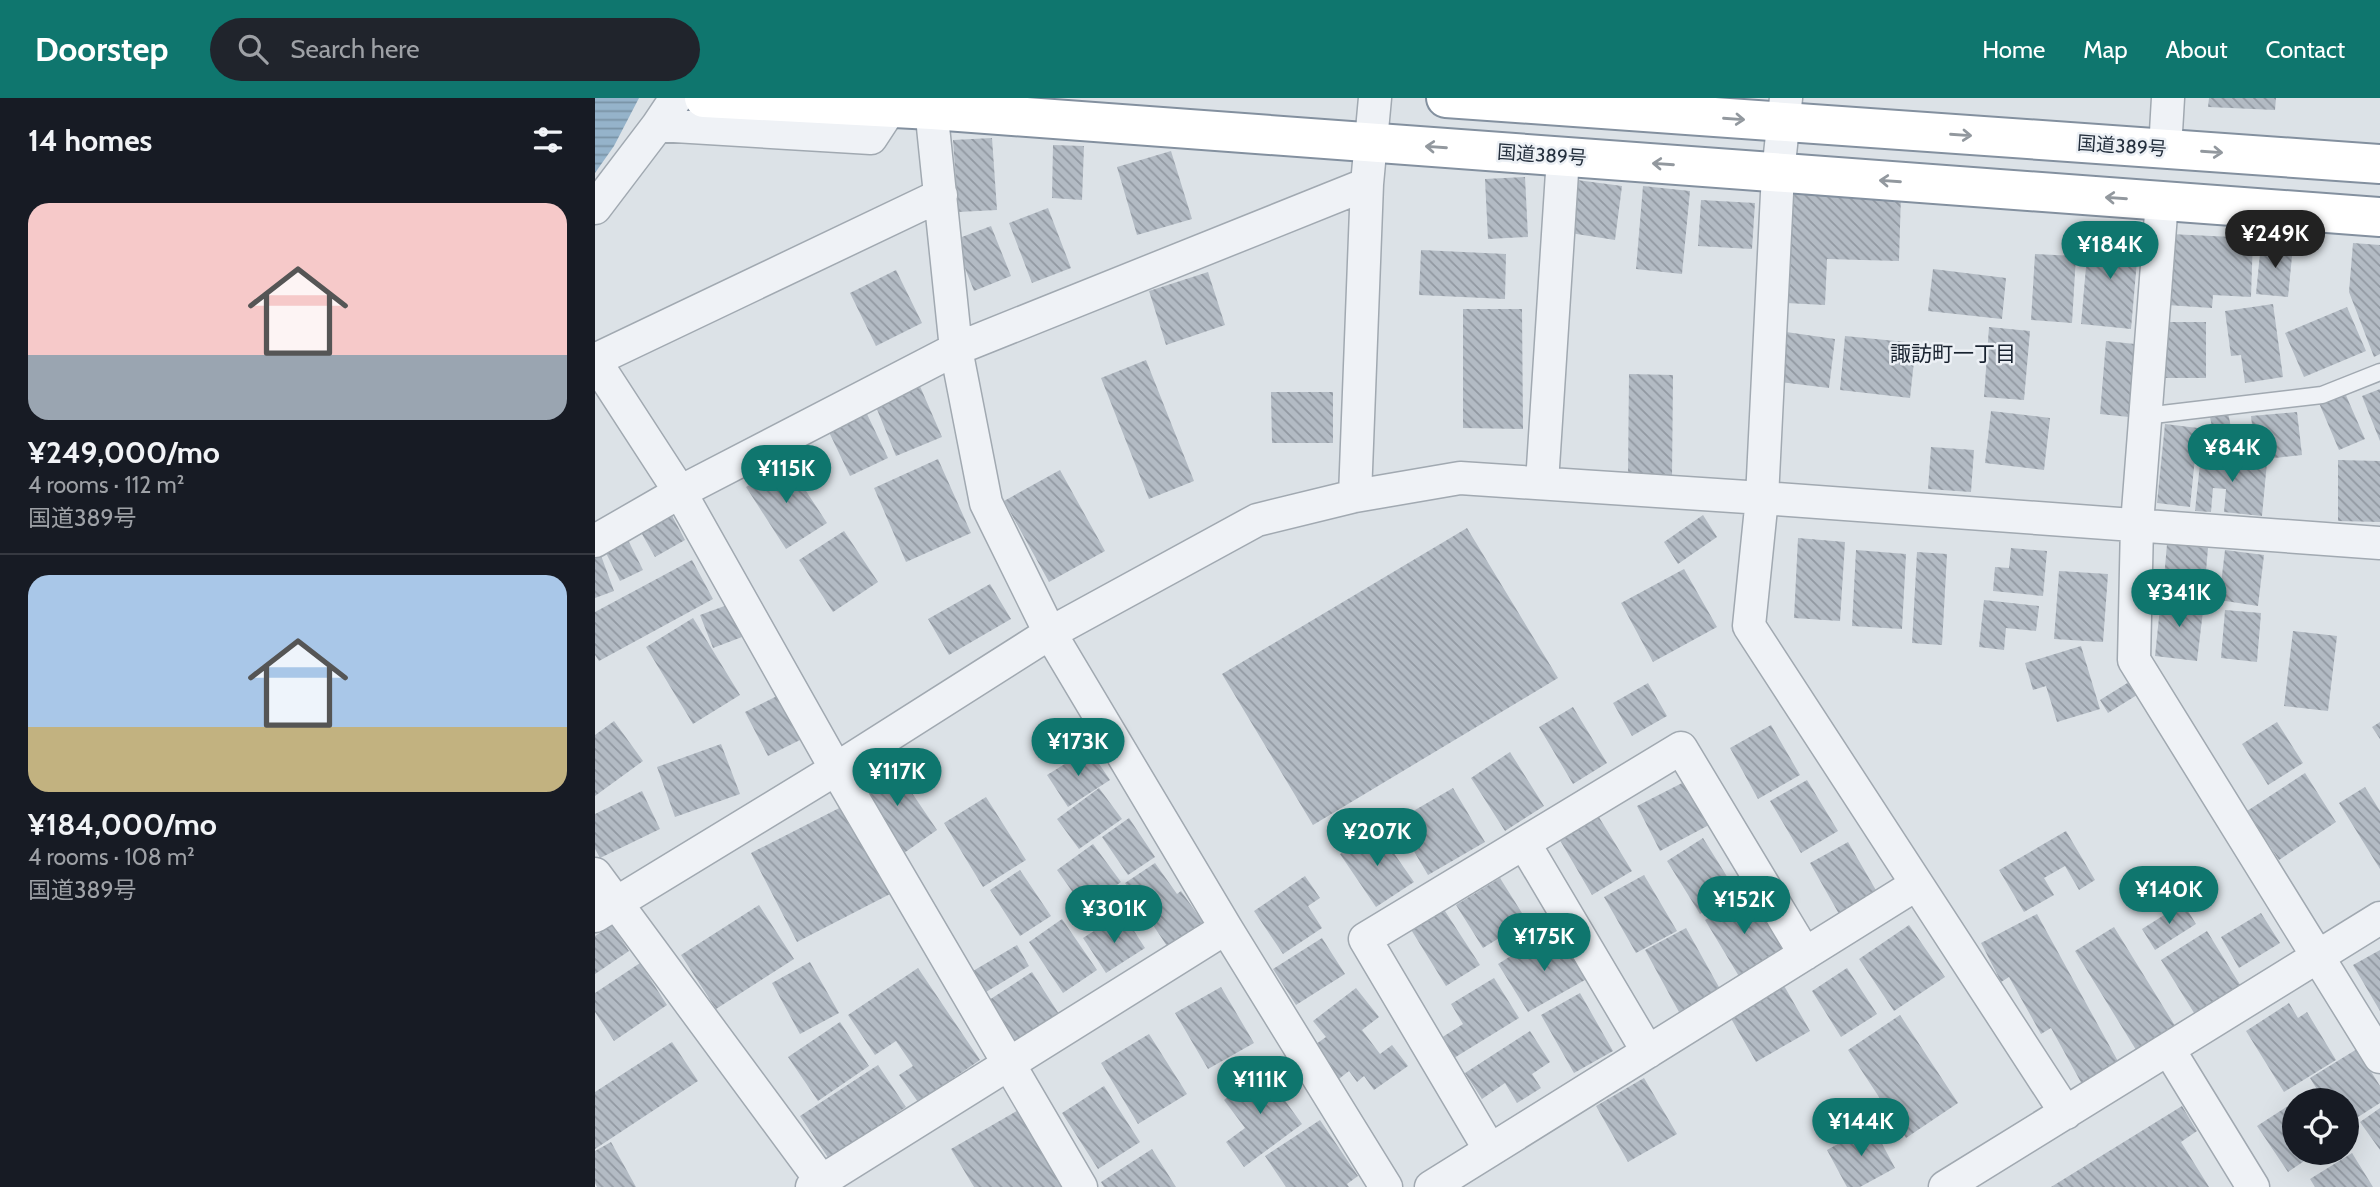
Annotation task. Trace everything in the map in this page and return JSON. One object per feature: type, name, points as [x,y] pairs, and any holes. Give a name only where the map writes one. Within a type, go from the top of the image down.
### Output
[{"type":"highway","name":"国道389号","points":[[1446,98],[1785,110],[2165,149],[2380,164]]},
{"type":"highway","name":"国道389号","points":[[722,99],[890,109],[931,104],[1370,143],[2380,217]]},
{"type":"street","points":[[595,208],[676,98]]},
{"type":"street","points":[[1355,496],[1367,184],[1375,98]]},
{"type":"street","points":[[2165,149],[2168,98]]},
{"type":"street","points":[[931,104],[956,349],[986,503],[1050,633],[1385,1187]]},
{"type":"street","points":[[658,125],[871,138],[890,109]]},
{"type":"street","points":[[1785,110],[1778,173],[1762,498],[1749,626],[2066,1113]]},
{"type":"street","points":[[1542,483],[1563,157]]},
{"type":"street","points":[[595,541],[680,492],[956,349],[1367,184]]},
{"type":"street","points":[[941,195],[595,361],[680,492],[836,769],[1081,1187]]},
{"type":"street","points":[[2162,201],[2137,524],[2134,660],[2380,1057]]},
{"type":"street","points":[[606,909],[836,769],[1050,633],[1257,520],[1355,496],[1460,478],[2380,543]]},
{"type":"street","points":[[1490,1150],[1365,939],[1681,748],[1805,954]]},
{"type":"street","points":[[1524,843],[1648,1052]]},
{"type":"street","points":[[595,874],[606,909],[820,1185],[1226,928]]},
{"type":"street","points":[[1431,1187],[1917,884]]},
{"type":"street","points":[[1945,1187],[2380,918]]},
{"type":"street","points":[[2169,1050],[2253,1187]]},
{"type":"lane","points":[[2145,416],[2322,396],[2380,372]]},
{"type":"water","points":[[595,98],[639,98],[614,146],[595,173]]},
{"type":"building","points":[[2209,98],[2276,98],[2275,110],[2208,107]]},
{"type":"building","points":[[992,138],[997,210],[958,212],[953,140]]},
{"type":"building","points":[[1053,145],[1084,146],[1082,200],[1052,198]]},
{"type":"building","points":[[1171,151],[1192,219],[1137,235],[1117,167]]},
{"type":"building","points":[[1525,177],[1528,237],[1488,239],[1485,179]]},
{"type":"building","points":[[1577,180],[1622,186],[1615,240],[1570,233]]},
{"type":"building","points":[[1643,186],[1690,191],[1682,274],[1636,269]]},
{"type":"building","points":[[1789,189],[1901,194],[1899,261],[1827,259],[1825,305],[1786,303]]},
{"type":"building","points":[[1701,200],[1755,203],[1752,249],[1698,246]]},
{"type":"building","points":[[1048,208],[1071,268],[1032,283],[1009,223]]},
{"type":"building","points":[[991,226],[1011,276],[974,291],[954,240]]},
{"type":"building","points":[[2089,233],[2139,238],[2131,329],[2081,324]]},
{"type":"building","points":[[2170,234],[2253,238],[2251,297],[2213,295],[2212,308],[2167,305]]},
{"type":"building","points":[[2261,243],[2293,246],[2288,297],[2256,294]]},
{"type":"building","points":[[2353,243],[2380,245],[2380,354],[2374,357],[2349,292]]},
{"type":"building","points":[[1421,250],[1506,254],[1505,299],[1419,295]]},
{"type":"building","points":[[2035,254],[2076,256],[2072,323],[2031,320]]},
{"type":"building","points":[[1933,269],[2006,278],[2002,319],[1928,311]]},
{"type":"building","points":[[896,270],[922,323],[876,346],[850,293]]},
{"type":"building","points":[[1208,272],[1225,325],[1166,345],[1149,291]]},
{"type":"building","points":[[2273,304],[2283,377],[2245,383],[2241,355],[2231,356],[2225,311]]},
{"type":"building","points":[[2347,307],[2366,351],[2304,377],[2285,333]]},
{"type":"building","points":[[1463,309],[1522,309],[1523,429],[1463,428]]},
{"type":"building","points":[[2164,322],[2206,322],[2206,378],[2165,378]]},
{"type":"building","points":[[1989,327],[2030,331],[2024,400],[1984,397]]},
{"type":"building","points":[[1786,332],[1835,339],[1829,388],[1780,382]]},
{"type":"building","points":[[1845,336],[1916,343],[1910,398],[1840,390]]},
{"type":"building","points":[[2106,341],[2135,344],[2129,417],[2100,414]]},
{"type":"building","points":[[1146,360],[1194,481],[1149,499],[1101,378]]},
{"type":"building","points":[[1629,374],[1673,375],[1672,477],[1628,476]]},
{"type":"building","points":[[919,384],[942,437],[896,456],[874,402]]},
{"type":"building","points":[[2380,389],[2380,441],[2362,396]]},
{"type":"building","points":[[1271,392],[1333,392],[1333,443],[1272,443]]},
{"type":"building","points":[[2345,393],[2365,439],[2339,450],[2319,403]]},
{"type":"building","points":[[1991,411],[2050,418],[2044,470],[1985,463]]},
{"type":"building","points":[[866,412],[888,458],[850,476],[828,430]]},
{"type":"building","points":[[2297,412],[2302,455],[2256,460],[2251,416]]},
{"type":"building","points":[[2228,413],[2233,437],[2215,441],[2210,417]]},
{"type":"building","points":[[2165,424],[2198,428],[2190,507],[2157,503]]},
{"type":"building","points":[[1931,447],[1974,450],[1971,492],[1928,489]]},
{"type":"building","points":[[2201,454],[2267,462],[2262,516],[2224,512],[2226,489],[2213,488],[2211,512],[2195,511]]},
{"type":"building","points":[[938,459],[971,533],[906,562],[874,488]]},
{"type":"building","points":[[2338,460],[2380,461],[2380,522],[2338,521]]},
{"type":"building","points":[[787,462],[827,523],[786,549],[746,487]]},
{"type":"building","points":[[1060,470],[1105,551],[1049,582],[1004,501]]},
{"type":"building","points":[[669,510],[685,540],[655,557],[638,527]]},
{"type":"building","points":[[1703,515],[1717,537],[1678,564],[1664,542]]},
{"type":"building","points":[[1467,528],[1558,678],[1313,825],[1222,674]]},
{"type":"building","points":[[844,531],[878,582],[833,612],[799,560]]},
{"type":"building","points":[[626,536],[643,570],[620,581],[603,547]]},
{"type":"building","points":[[1798,538],[1845,542],[1840,621],[1794,618]]},
{"type":"building","points":[[2167,544],[2208,548],[2204,594],[2163,590]]},
{"type":"building","points":[[2011,548],[2047,551],[2043,596],[1993,591],[1995,567],[2009,568]]},
{"type":"building","points":[[599,550],[614,591],[595,598],[595,551]]},
{"type":"building","points":[[1856,550],[1906,554],[1902,629],[1852,626]]},
{"type":"building","points":[[2225,550],[2264,555],[2258,606],[2219,600]]},
{"type":"building","points":[[1917,552],[1947,554],[1942,645],[1912,643]]},
{"type":"building","points":[[692,560],[713,599],[599,661],[595,655],[595,612]]},
{"type":"building","points":[[1684,569],[1717,627],[1653,662],[1621,603]]},
{"type":"building","points":[[2059,571],[2108,574],[2103,642],[2054,639]]},
{"type":"building","points":[[990,584],[1011,619],[949,655],[928,619]]},
{"type":"building","points":[[2161,598],[2204,603],[2197,661],[2155,656]]},
{"type":"building","points":[[1984,600],[2039,606],[2036,631],[2006,628],[2004,650],[1979,647]]},
{"type":"building","points":[[730,604],[742,637],[713,648],[700,615]]},
{"type":"building","points":[[2225,610],[2261,613],[2257,662],[2221,658]]},
{"type":"building","points":[[693,618],[740,695],[693,724],[646,647]]},
{"type":"building","points":[[2293,631],[2337,636],[2328,711],[2284,706]]},
{"type":"building","points":[[2081,646],[2100,709],[2057,722],[2046,686],[2033,690],[2025,663]]},
{"type":"building","points":[[2129,682],[2137,695],[2108,713],[2100,700]]},
{"type":"building","points":[[1648,683],[1667,716],[1632,736],[1613,703]]},
{"type":"building","points":[[777,696],[800,740],[768,756],[745,712]]},
{"type":"building","points":[[1573,707],[1607,763],[1573,784],[1539,727]]},
{"type":"building","points":[[614,721],[643,761],[595,796],[595,735]]},
{"type":"building","points":[[2277,722],[2303,763],[2268,785],[2242,744]]},
{"type":"building","points":[[2380,722],[2380,739],[2372,727]]},
{"type":"building","points":[[1771,725],[1800,775],[1758,799],[1730,748]]},
{"type":"building","points":[[721,744],[740,794],[675,817],[657,767]]},
{"type":"building","points":[[1089,749],[1110,780],[1068,807],[1047,775]]},
{"type":"building","points":[[1510,752],[1544,806],[1505,831],[1471,778]]},
{"type":"building","points":[[891,762],[937,830],[904,853],[858,785]]},
{"type":"building","points":[[2305,773],[2336,822],[2279,860],[2247,811]]},
{"type":"building","points":[[1807,780],[1838,831],[1801,853],[1770,801]]},
{"type":"building","points":[[1686,781],[1709,825],[1660,851],[1637,806]]},
{"type":"building","points":[[2365,787],[2380,811],[2380,869],[2339,803]]},
{"type":"building","points":[[1099,788],[1122,819],[1079,849],[1057,819]]},
{"type":"building","points":[[1453,788],[1485,842],[1428,875],[1396,821]]},
{"type":"building","points":[[642,791],[660,829],[600,858],[595,849],[595,814]]},
{"type":"building","points":[[986,797],[1026,860],[983,887],[944,823]]},
{"type":"building","points":[[849,803],[894,892],[797,942],[751,853]]},
{"type":"building","points":[[1597,814],[1632,871],[1592,895],[1558,837]]},
{"type":"building","points":[[1129,818],[1155,857],[1128,875],[1102,837]]},
{"type":"building","points":[[1377,829],[1414,882],[1376,907],[1340,854]]},
{"type":"building","points":[[2066,831],[2095,880],[2079,890],[2065,866],[2044,878],[2054,895],[2024,912],[1999,870]]},
{"type":"building","points":[[1703,838],[1736,891],[1700,914],[1667,861]]},
{"type":"building","points":[[1848,842],[1877,892],[1839,914],[1810,863]]},
{"type":"building","points":[[1093,844],[1121,882],[1084,908],[1057,870]]},
{"type":"building","points":[[1155,863],[1177,894],[1181,891],[1203,922],[1167,946],[1125,883]]},
{"type":"building","points":[[1020,870],[1051,916],[1020,936],[990,890]]},
{"type":"building","points":[[1644,875],[1677,931],[1636,953],[1604,897]]},
{"type":"building","points":[[1305,876],[1320,898],[1308,906],[1322,928],[1283,954],[1254,911]]},
{"type":"building","points":[[1500,878],[1527,921],[1483,948],[1456,905]]},
{"type":"building","points":[[1748,893],[1784,952],[1740,978],[1705,920]]},
{"type":"building","points":[[2183,903],[2196,924],[2155,950],[2142,929]]},
{"type":"building","points":[[759,905],[794,959],[716,1009],[681,955]]},
{"type":"building","points":[[1443,908],[1480,965],[1446,986],[1410,928]]},
{"type":"building","points":[[2261,913],[2280,943],[2239,968],[2221,937]]},
{"type":"building","points":[[2037,914],[2120,1065],[2083,1086],[2051,1028],[2041,1034],[2009,977],[2001,982],[1981,943]]},
{"type":"building","points":[[1062,919],[1097,970],[1063,993],[1029,942]]},
{"type":"building","points":[[1111,920],[1117,930],[1129,923],[1145,948],[1106,973],[1083,938]]},
{"type":"building","points":[[612,925],[629,951],[595,974],[595,936]]},
{"type":"building","points":[[1909,925],[1945,977],[1894,1011],[1859,959]]},
{"type":"building","points":[[2114,927],[2177,1029],[2138,1053],[2075,951]]},
{"type":"building","points":[[1686,928],[1720,989],[1679,1012],[1645,950]]},
{"type":"building","points":[[2207,931],[2242,988],[2196,1016],[2161,960]]},
{"type":"building","points":[[1322,938],[1345,974],[1296,1005],[1273,969]]},
{"type":"building","points":[[1538,939],[1547,955],[1572,942],[1592,976],[1528,1012],[1498,964]]},
{"type":"building","points":[[1017,945],[1029,966],[986,992],[973,971]]},
{"type":"building","points":[[2380,950],[2380,1011],[2353,965]]},
{"type":"building","points":[[810,962],[839,1013],[800,1034],[772,983]]},
{"type":"building","points":[[640,963],[667,1005],[614,1041],[595,1012],[595,993]]},
{"type":"building","points":[[918,968],[980,1060],[918,1102],[899,1075],[913,1066],[896,1041],[875,1055],[848,1015]]},
{"type":"building","points":[[1847,968],[1877,1014],[1841,1037],[1812,991]]},
{"type":"building","points":[[1032,972],[1059,1014],[1013,1044],[986,1002]]},
{"type":"building","points":[[1494,978],[1519,1018],[1454,1058],[1441,1038],[1463,1024],[1451,1004]]},
{"type":"building","points":[[1783,984],[1810,1031],[1756,1062],[1729,1015]]},
{"type":"building","points":[[1221,987],[1254,1043],[1208,1069],[1175,1013]]},
{"type":"building","points":[[1356,988],[1379,1017],[1362,1030],[1380,1054],[1392,1045],[1408,1066],[1374,1090],[1364,1076],[1357,1082],[1349,1071],[1335,1082],[1309,1049],[1326,1037],[1313,1021]]},
{"type":"building","points":[[1580,993],[1613,1051],[1574,1073],[1541,1015]]},
{"type":"building","points":[[2289,1003],[2298,1018],[2307,1012],[2336,1060],[2290,1088],[2282,1089],[2246,1031]]},
{"type":"building","points":[[1900,1015],[1958,1103],[1906,1138],[1848,1050]]},
{"type":"building","points":[[840,1022],[869,1066],[818,1101],[788,1057]]},
{"type":"building","points":[[1530,1031],[1550,1062],[1532,1074],[1541,1088],[1517,1103],[1505,1083],[1482,1099],[1465,1073]]},
{"type":"building","points":[[1149,1034],[1187,1094],[1138,1124],[1101,1063]]},
{"type":"building","points":[[672,1042],[698,1081],[595,1149],[595,1092]]},
{"type":"building","points":[[2357,1049],[2380,1086],[2380,1103],[2359,1116],[2359,1088],[2316,1088],[2310,1078]]},
{"type":"building","points":[[878,1065],[906,1107],[829,1159],[800,1116]]},
{"type":"building","points":[[1270,1066],[1285,1085],[1278,1091],[1302,1124],[1244,1167],[1226,1142],[1245,1128],[1224,1100]]},
{"type":"building","points":[[1644,1078],[1677,1134],[1628,1162],[1596,1106]]},
{"type":"building","points":[[1104,1086],[1140,1142],[1098,1169],[1062,1113]]},
{"type":"building","points":[[2182,1106],[2197,1131],[2181,1142],[2209,1187],[2051,1187]]},
{"type":"building","points":[[1022,1108],[1068,1187],[974,1187],[951,1149]]},
{"type":"building","points":[[2380,1108],[2380,1150],[2360,1122]]},
{"type":"building","points":[[2282,1110],[2282,1163],[2257,1126]]},
{"type":"building","points":[[1320,1120],[1358,1176],[1347,1184],[1349,1187],[1286,1187],[1265,1156]]},
{"type":"building","points":[[1872,1125],[1895,1168],[1860,1187],[1847,1187],[1827,1150]]},
{"type":"building","points":[[611,1142],[636,1187],[597,1187],[595,1151]]},
{"type":"building","points":[[1152,1149],[1176,1187],[1104,1187],[1101,1182]]},
{"type":"building","points":[[2359,1164],[2373,1187],[2315,1187],[2310,1179],[2333,1165]]},
{"type":"building","points":[[2283,1165],[2298,1165],[2288,1172]]},
{"type":"district","name":"諏訪町一丁目","points":[[1953,353]]}]
